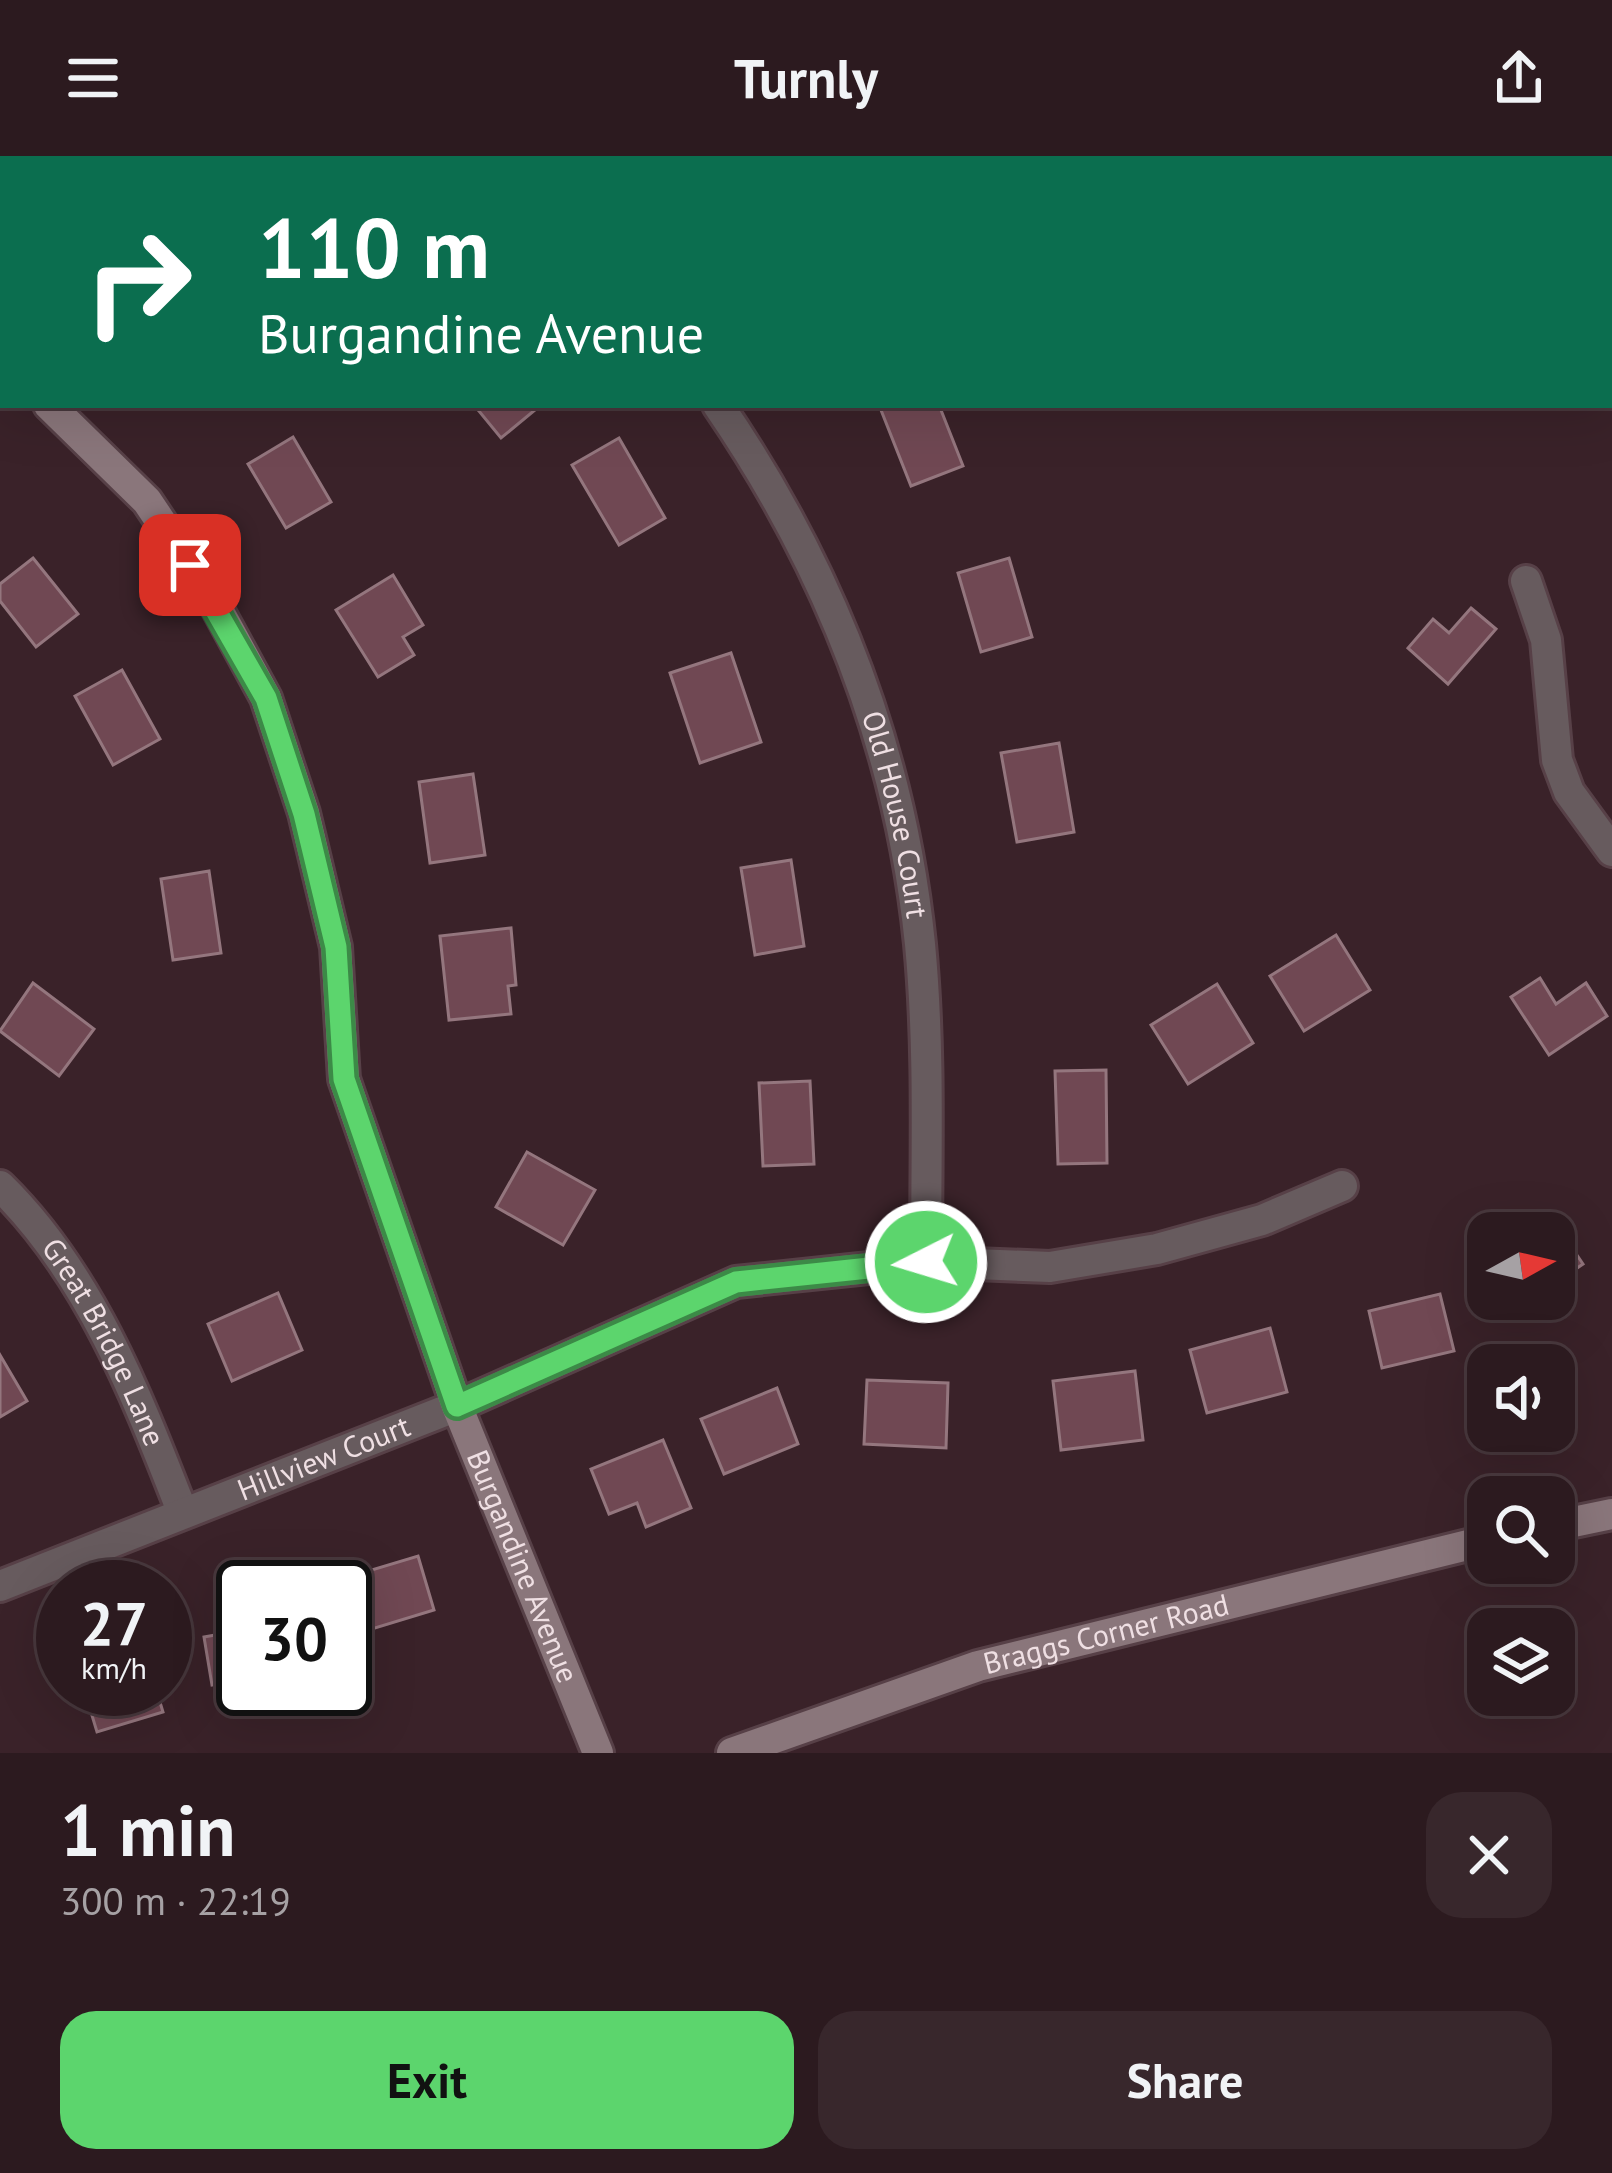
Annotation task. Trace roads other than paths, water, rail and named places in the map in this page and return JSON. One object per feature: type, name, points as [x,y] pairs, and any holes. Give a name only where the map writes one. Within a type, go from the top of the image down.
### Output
[{"type":"street","name":"Burgandine Avenue","points":[[52,408],[147,501],[211,597],[266,698],[304,814],[336,947],[344,1079],[457,1406],[598,1753]]},
{"type":"street","name":"Old House Court","points":[[720,408],[773,485],[830,600],[875,716],[904,834],[920,946],[926,1262]]},
{"type":"street","points":[[1526,580],[1546,640],[1557,760],[1569,792],[1612,851]]},
{"type":"street","name":"Great Bridge Lane","points":[[0,1186],[85,1295],[135,1391],[182,1511]]},
{"type":"street","name":"Hillview Court","points":[[0,1586],[457,1406],[736,1282],[926,1262],[1050,1267],[1157,1250],[1262,1220],[1342,1186]]},
{"type":"street","points":[[1575,1522],[1612,1514]]},
{"type":"street","name":"Braggs Corner Road","points":[[732,1753],[978,1666],[1467,1545]]}]
